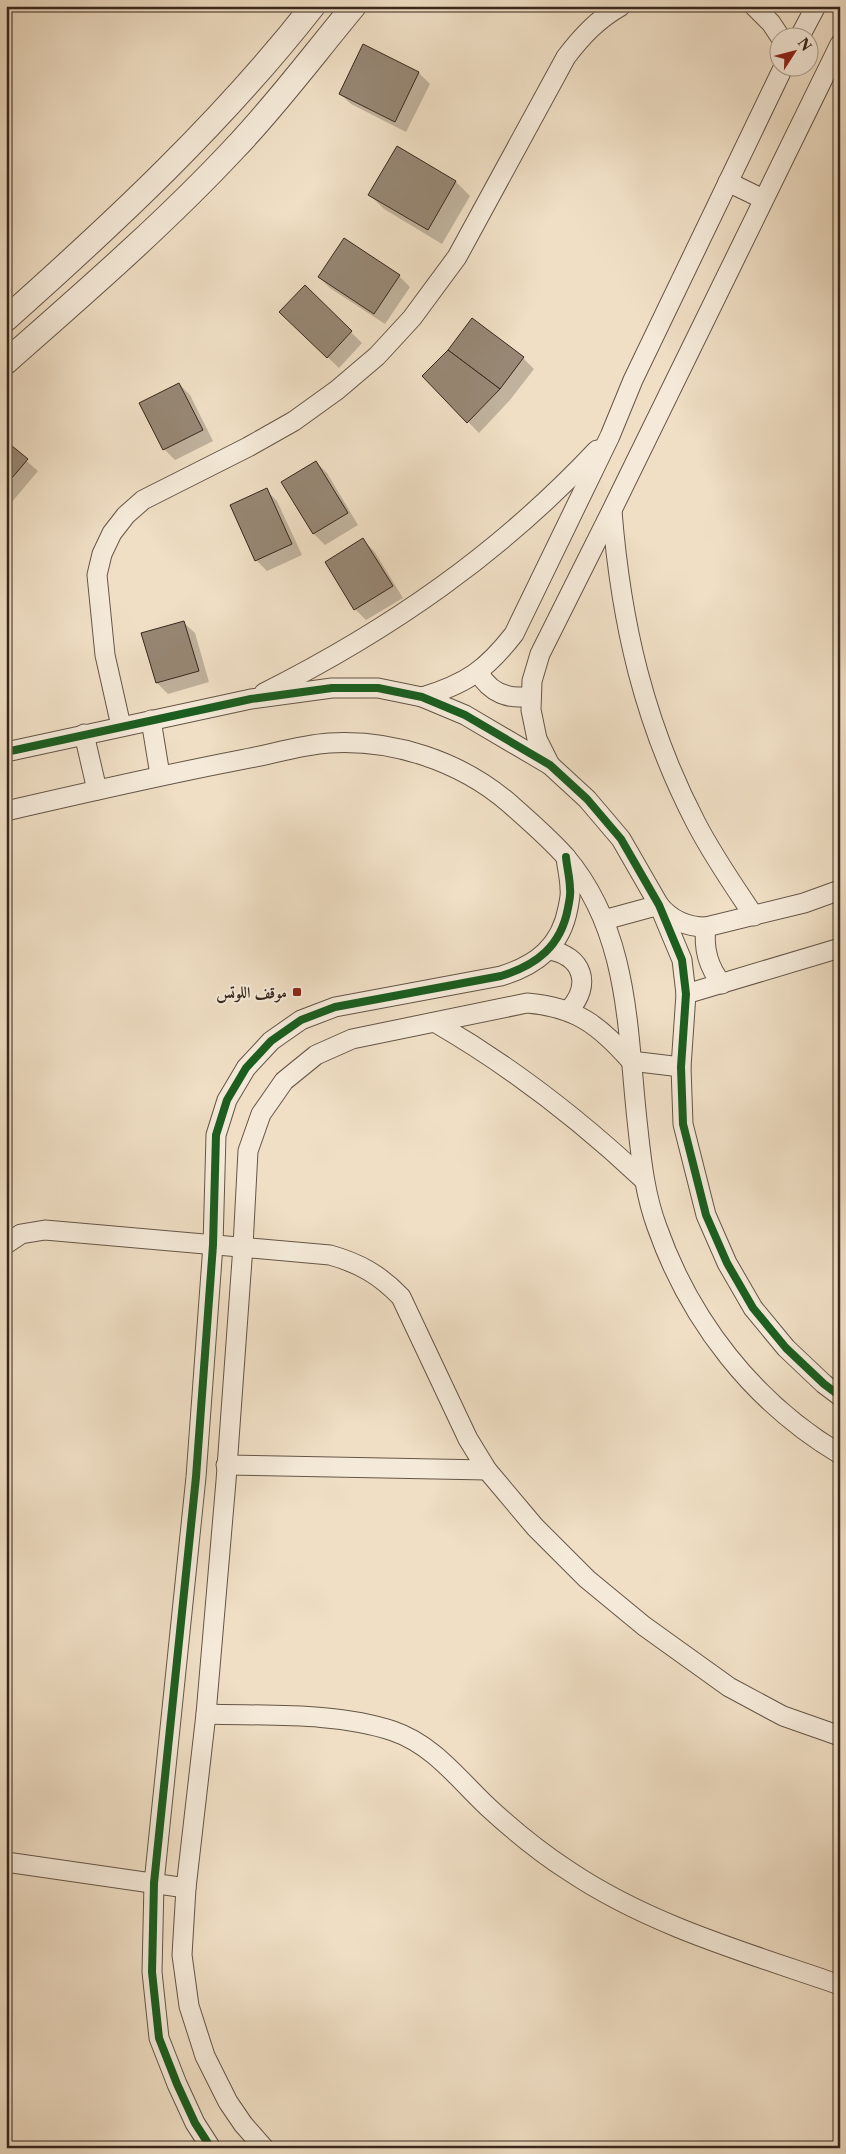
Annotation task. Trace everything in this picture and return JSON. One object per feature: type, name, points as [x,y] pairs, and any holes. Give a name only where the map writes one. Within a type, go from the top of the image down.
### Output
[{"type":"street","points":[[6,320],[167,170],[314,6]]},
{"type":"street","points":[[6,362],[114,266],[236,148],[354,6]]},
{"type":"street","points":[[120,726],[105,655],[97,575],[102,554],[112,533],[126,515],[143,500],[248,447],[294,421],[337,390],[377,356],[412,318],[448,271],[566,57],[584,34],[605,15],[621,6]]},
{"type":"street","points":[[754,6],[775,28]]},
{"type":"street","points":[[804,28],[816,6]]},
{"type":"street","points":[[550,764],[537,739],[531,710],[532,681],[540,654],[840,44]]},
{"type":"street","points":[[422,697],[450,689],[478,672],[497,657],[514,634],[610,436],[633,380],[778,78]]},
{"type":"street","points":[[728,182],[763,199]]},
{"type":"street","points":[[250,699],[324,662],[376,632],[474,563],[564,484],[610,436]]},
{"type":"street","points":[[612,510],[616,565],[624,618],[637,672],[653,724],[673,775],[697,824],[724,871],[754,916]]},
{"type":"street","points":[[478,672],[489,687],[505,696],[522,698],[531,696]]},
{"type":"street","points":[[6,752],[250,699],[332,688],[378,688],[422,697],[465,716],[550,764],[587,799],[621,839],[664,912],[687,926],[706,927],[754,916],[804,903],[840,890]]},
{"type":"street","points":[[151,720],[160,775]]},
{"type":"street","points":[[84,734],[97,790]]},
{"type":"street","points":[[6,811],[160,775],[328,743],[387,745],[442,762],[491,788],[538,828],[566,857],[588,888],[604,920],[616,954],[624,994],[643,1179],[656,1225],[674,1270],[697,1313],[714,1338],[746,1377],[781,1413],[821,1443],[840,1454]]},
{"type":"street","points":[[211,2148],[192,2116],[159,2038],[152,1972],[154,1883],[196,1478],[213,1245],[216,1135],[227,1100],[246,1068],[271,1041],[301,1020],[335,1007],[501,976],[519,971],[535,962],[549,950],[565,922],[571,891],[566,857]]},
{"type":"street","points":[[604,920],[659,904]]},
{"type":"street","points":[[659,904],[682,960],[686,994],[680,1066],[683,1124],[706,1215],[727,1263],[753,1308],[786,1348],[824,1384],[840,1396]]},
{"type":"street","points":[[706,927],[704,938],[707,958],[710,967],[722,984]]},
{"type":"street","points":[[686,994],[840,948]]},
{"type":"street","points":[[549,950],[561,952],[571,958],[578,968],[582,979],[582,991],[577,1002],[569,1010]]},
{"type":"street","points":[[264,2148],[243,2124],[228,2102],[216,2079],[196,2031],[184,1981],[182,1955],[186,1888],[206,1714],[243,1246],[248,1151],[261,1114],[284,1081],[316,1055],[352,1039],[527,1003],[569,1010],[603,1032],[630,1061],[680,1066]]},
{"type":"street","points":[[436,1023],[473,1044],[545,1094],[585,1126],[643,1179]]},
{"type":"street","points":[[6,1244],[21,1234],[45,1230],[330,1255],[357,1264],[386,1282],[401,1298],[468,1439],[487,1470],[535,1526],[587,1579],[644,1626],[729,1687],[783,1716],[840,1736]]},
{"type":"street","points":[[196,1478],[199,1483],[210,1489],[221,1486],[226,1466],[216,1442],[203,1444],[198,1449]]},
{"type":"street","points":[[226,1466],[487,1470]]},
{"type":"street","points":[[206,1714],[359,1721],[395,1732],[428,1750],[457,1774],[489,1808],[529,1842],[569,1871],[612,1897],[665,1922],[840,1985]]},
{"type":"street","points":[[6,1862],[186,1888]]},
{"type":"building","points":[[363,44],[419,72],[395,122],[339,94]]},
{"type":"building","points":[[397,146],[456,181],[428,230],[368,195]]},
{"type":"building","points":[[344,238],[400,275],[374,314],[318,277]]},
{"type":"building","points":[[305,285],[352,331],[327,358],[279,312]]},
{"type":"building","points":[[472,318],[524,357],[500,389],[448,350]]},
{"type":"building","points":[[448,350],[500,389],[467,423],[422,376]]},
{"type":"building","points":[[179,383],[203,430],[163,450],[139,403]]},
{"type":"building","points":[[6,441],[28,459],[6,485]]},
{"type":"building","points":[[316,461],[348,513],[313,534],[281,482]]},
{"type":"building","points":[[267,488],[292,544],[255,561],[230,505]]},
{"type":"building","points":[[363,538],[393,586],[354,610],[325,562]]},
{"type":"building","points":[[184,621],[199,671],[156,683],[141,633]]},
{"type":"cycle path","points":[[6,752],[251,699],[332,688],[378,688],[422,697],[465,715],[550,765],[587,799],[621,839],[659,905],[682,960],[686,994],[681,1067],[683,1124],[706,1215],[727,1263],[753,1308],[786,1348],[824,1384],[840,1396]]},
{"type":"cycle path","points":[[211,2148],[195,2123],[159,2038],[152,1972],[154,1883],[196,1477],[213,1245],[216,1135],[227,1100],[246,1068],[271,1041],[301,1020],[335,1007],[501,976],[536,960],[553,943],[565,921],[570,894],[566,857]]},
{"type":"place","name":"موقف اللوتس","points":[[297,992]]}]
